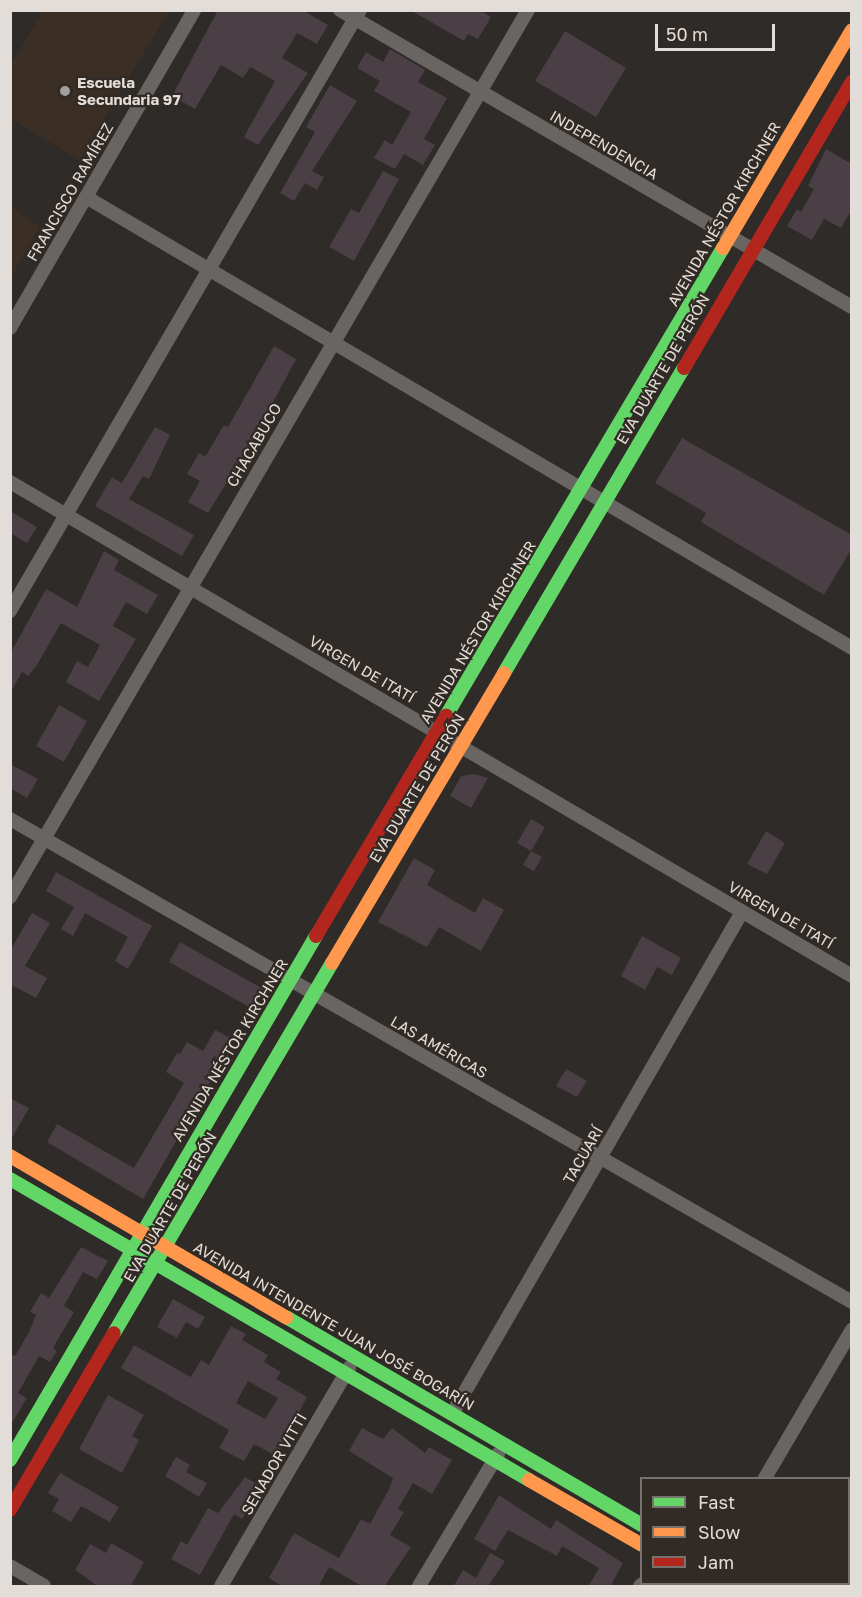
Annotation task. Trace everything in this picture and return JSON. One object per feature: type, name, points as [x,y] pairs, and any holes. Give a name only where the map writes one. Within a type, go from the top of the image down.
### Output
[{"type":"street","name":"FRANCISCO RAMÍREZ","points":[[10,328],[194,10]]},
{"type":"street","name":"INDEPENDENCIA","points":[[340,10],[358,15],[480,93],[852,307]]},
{"type":"street","name":"CHACABUCO","points":[[10,897],[528,10]]},
{"type":"street","points":[[10,611],[358,15]]},
{"type":"street","name":"AVENIDA NÉSTOR KIRCHNER","points":[[130,1251],[852,30]]},
{"type":"street","name":"EVA DUARTE DE PERÓN","points":[[10,1510],[852,82]]},
{"type":"street","points":[[86,197],[210,268],[603,504],[852,648]]},
{"type":"street","name":"VIRGEN DE ITATÍ","points":[[10,482],[852,976]]},
{"type":"street","name":"LAS AMÉRICAS","points":[[10,819],[852,1302]]},
{"type":"street","name":"TACUARÍ","points":[[452,1414],[742,912]]},
{"type":"street","name":"AVENIDA INTENDENTE JUAN JOSÉ BOGARÍN","points":[[10,1156],[640,1524]]},
{"type":"street","points":[[10,1179],[130,1251],[156,1263],[640,1544]]},
{"type":"street","name":"EVA DUARTE DE PERÓN","points":[[10,1460],[130,1251]]},
{"type":"street","points":[[766,1477],[852,1330]]},
{"type":"street","name":"SENADOR VITTI","points":[[221,1587],[356,1358]]},
{"type":"street","points":[[419,1587],[504,1444]]},
{"type":"street","points":[[10,1566],[44,1587]]},
{"type":"shaded area","name":"Escuela Secundaria 97","points":[[43,11],[169,11],[79,160],[11,119],[11,64]]},
{"type":"shaded area","points":[[11,207],[40,227],[11,277]]},
{"type":"building","points":[[218,10],[302,10],[328,25],[317,44],[297,33],[282,58],[308,73],[258,145],[244,137],[275,81],[250,67],[243,78],[221,65],[195,109],[172,96]]},
{"type":"building","points":[[410,10],[479,10],[491,17],[478,39],[468,34],[464,41]]},
{"type":"building","points":[[565,31],[626,68],[596,117],[535,81]]},
{"type":"building","points":[[390,49],[425,70],[418,82],[447,98],[424,139],[435,145],[423,165],[404,154],[395,169],[374,158],[385,140],[392,145],[411,112],[374,91],[380,81],[357,68],[366,52],[383,62]]},
{"type":"building","points":[[330,85],[357,101],[312,171],[324,177],[317,190],[305,183],[294,201],[280,193],[315,132],[306,127]]},
{"type":"building","points":[[826,149],[852,164],[852,209],[841,228],[824,219],[812,240],[787,226],[797,209],[801,212],[814,189],[808,186]]},
{"type":"building","points":[[383,171],[399,179],[354,261],[329,247],[351,209],[359,213]]},
{"type":"building","points":[[274,346],[296,359],[253,440],[208,513],[188,502],[200,481],[187,474],[199,453],[205,457],[224,425],[228,427]]},
{"type":"building","points":[[155,427],[170,435],[149,479],[143,476],[129,499],[194,535],[182,556],[95,506],[112,477],[122,483]]},
{"type":"building","points":[[682,438],[852,535],[852,548],[824,595],[701,522],[706,513],[655,483]]},
{"type":"building","points":[[10,511],[37,527],[27,543],[10,533]]},
{"type":"building","points":[[104,551],[119,560],[114,570],[158,595],[147,614],[126,602],[113,626],[136,639],[99,701],[66,682],[77,661],[88,667],[100,645],[61,623],[37,665],[28,676],[22,672],[10,693],[10,654],[46,589],[77,607]]},
{"type":"building","points":[[59,705],[87,721],[64,762],[36,746]]},
{"type":"building","points":[[10,764],[38,779],[27,798],[10,788]]},
{"type":"building","points":[[474,774],[488,778],[471,808],[450,796],[461,776]]},
{"type":"building","points":[[531,819],[545,827],[531,851],[517,843]]},
{"type":"building","points":[[766,831],[785,843],[767,874],[747,864]]},
{"type":"building","points":[[531,851],[542,857],[534,871],[523,865]]},
{"type":"building","points":[[414,858],[435,870],[427,885],[475,913],[483,898],[504,910],[481,951],[439,927],[427,947],[378,922]]},
{"type":"building","points":[[56,872],[152,926],[128,969],[115,961],[128,937],[85,913],[73,936],[61,929],[74,907],[46,891]]},
{"type":"building","points":[[32,913],[50,923],[25,966],[47,978],[36,998],[10,984],[10,951]]},
{"type":"building","points":[[642,936],[681,958],[672,975],[657,967],[645,990],[621,976]]},
{"type":"building","points":[[180,942],[265,990],[253,1009],[169,962]]},
{"type":"building","points":[[215,1030],[234,1040],[143,1199],[47,1142],[57,1124],[134,1168],[184,1083],[166,1072],[177,1053],[180,1054],[187,1042],[203,1051]]},
{"type":"building","points":[[566,1069],[587,1081],[577,1097],[556,1086]]},
{"type":"building","points":[[10,1098],[29,1108],[10,1141]]},
{"type":"building","points":[[81,1247],[108,1261],[97,1279],[83,1272],[64,1306],[74,1312],[53,1348],[57,1351],[50,1362],[39,1356],[18,1393],[27,1398],[10,1426],[10,1354],[15,1356],[29,1332],[36,1315],[30,1312],[41,1293],[49,1298]]},
{"type":"building","points":[[173,1299],[205,1317],[198,1329],[186,1322],[177,1338],[157,1327]]},
{"type":"building","points":[[231,1326],[246,1334],[242,1340],[268,1355],[264,1362],[281,1372],[276,1379],[307,1397],[276,1456],[254,1444],[244,1461],[219,1448],[229,1430],[121,1368],[134,1345],[191,1377],[201,1360],[209,1365]],"holes":[[[248,1381],[278,1398],[265,1419],[236,1403]]]},
{"type":"building","points":[[108,1395],[144,1415],[132,1436],[139,1440],[122,1473],[79,1449]]},
{"type":"building","points":[[362,1428],[383,1439],[392,1428],[425,1453],[429,1447],[452,1460],[432,1494],[413,1483],[398,1509],[404,1512],[390,1535],[411,1547],[384,1587],[363,1587],[329,1567],[318,1587],[283,1587],[269,1578],[294,1533],[339,1558],[361,1519],[370,1524],[389,1489],[393,1478],[349,1451]]},
{"type":"building","points":[[176,1457],[190,1465],[186,1472],[207,1483],[199,1497],[165,1476]]},
{"type":"building","points":[[60,1473],[119,1507],[110,1522],[81,1506],[71,1522],[52,1511],[59,1499],[48,1493]]},
{"type":"building","points":[[245,1477],[261,1486],[242,1519],[234,1514],[200,1575],[171,1559],[181,1541],[187,1545],[208,1508],[218,1513]]},
{"type":"building","points":[[499,1495],[551,1529],[556,1520],[623,1563],[610,1587],[588,1587],[599,1568],[562,1546],[557,1556],[508,1530],[495,1551],[474,1539]]},
{"type":"building","points":[[111,1543],[144,1562],[130,1587],[99,1587],[75,1570],[90,1544],[106,1553]]},
{"type":"building","points":[[490,1553],[505,1561],[489,1585],[492,1587],[453,1587],[463,1570],[476,1578]]},
{"type":"traffic: fast","points":[[446,716],[723,248]]},
{"type":"traffic: fast","points":[[504,673],[684,368]]},
{"type":"traffic: fast","points":[[10,1460],[316,936]]},
{"type":"traffic: fast","points":[[114,1333],[332,963]]},
{"type":"traffic: fast","points":[[10,1179],[529,1480]]},
{"type":"traffic: fast","points":[[286,1317],[640,1524]]},
{"type":"traffic: slow","points":[[723,248],[852,30]]},
{"type":"traffic: slow","points":[[332,963],[504,673]]},
{"type":"traffic: slow","points":[[10,1156],[286,1317]]},
{"type":"traffic: slow","points":[[529,1480],[640,1544]]},
{"type":"traffic: jam","points":[[684,368],[852,82]]},
{"type":"traffic: jam","points":[[316,936],[446,716]]},
{"type":"traffic: jam","points":[[10,1510],[114,1333]]},
{"type":"place","name":"Escuela Secundaria 97","points":[[65,91]]}]
